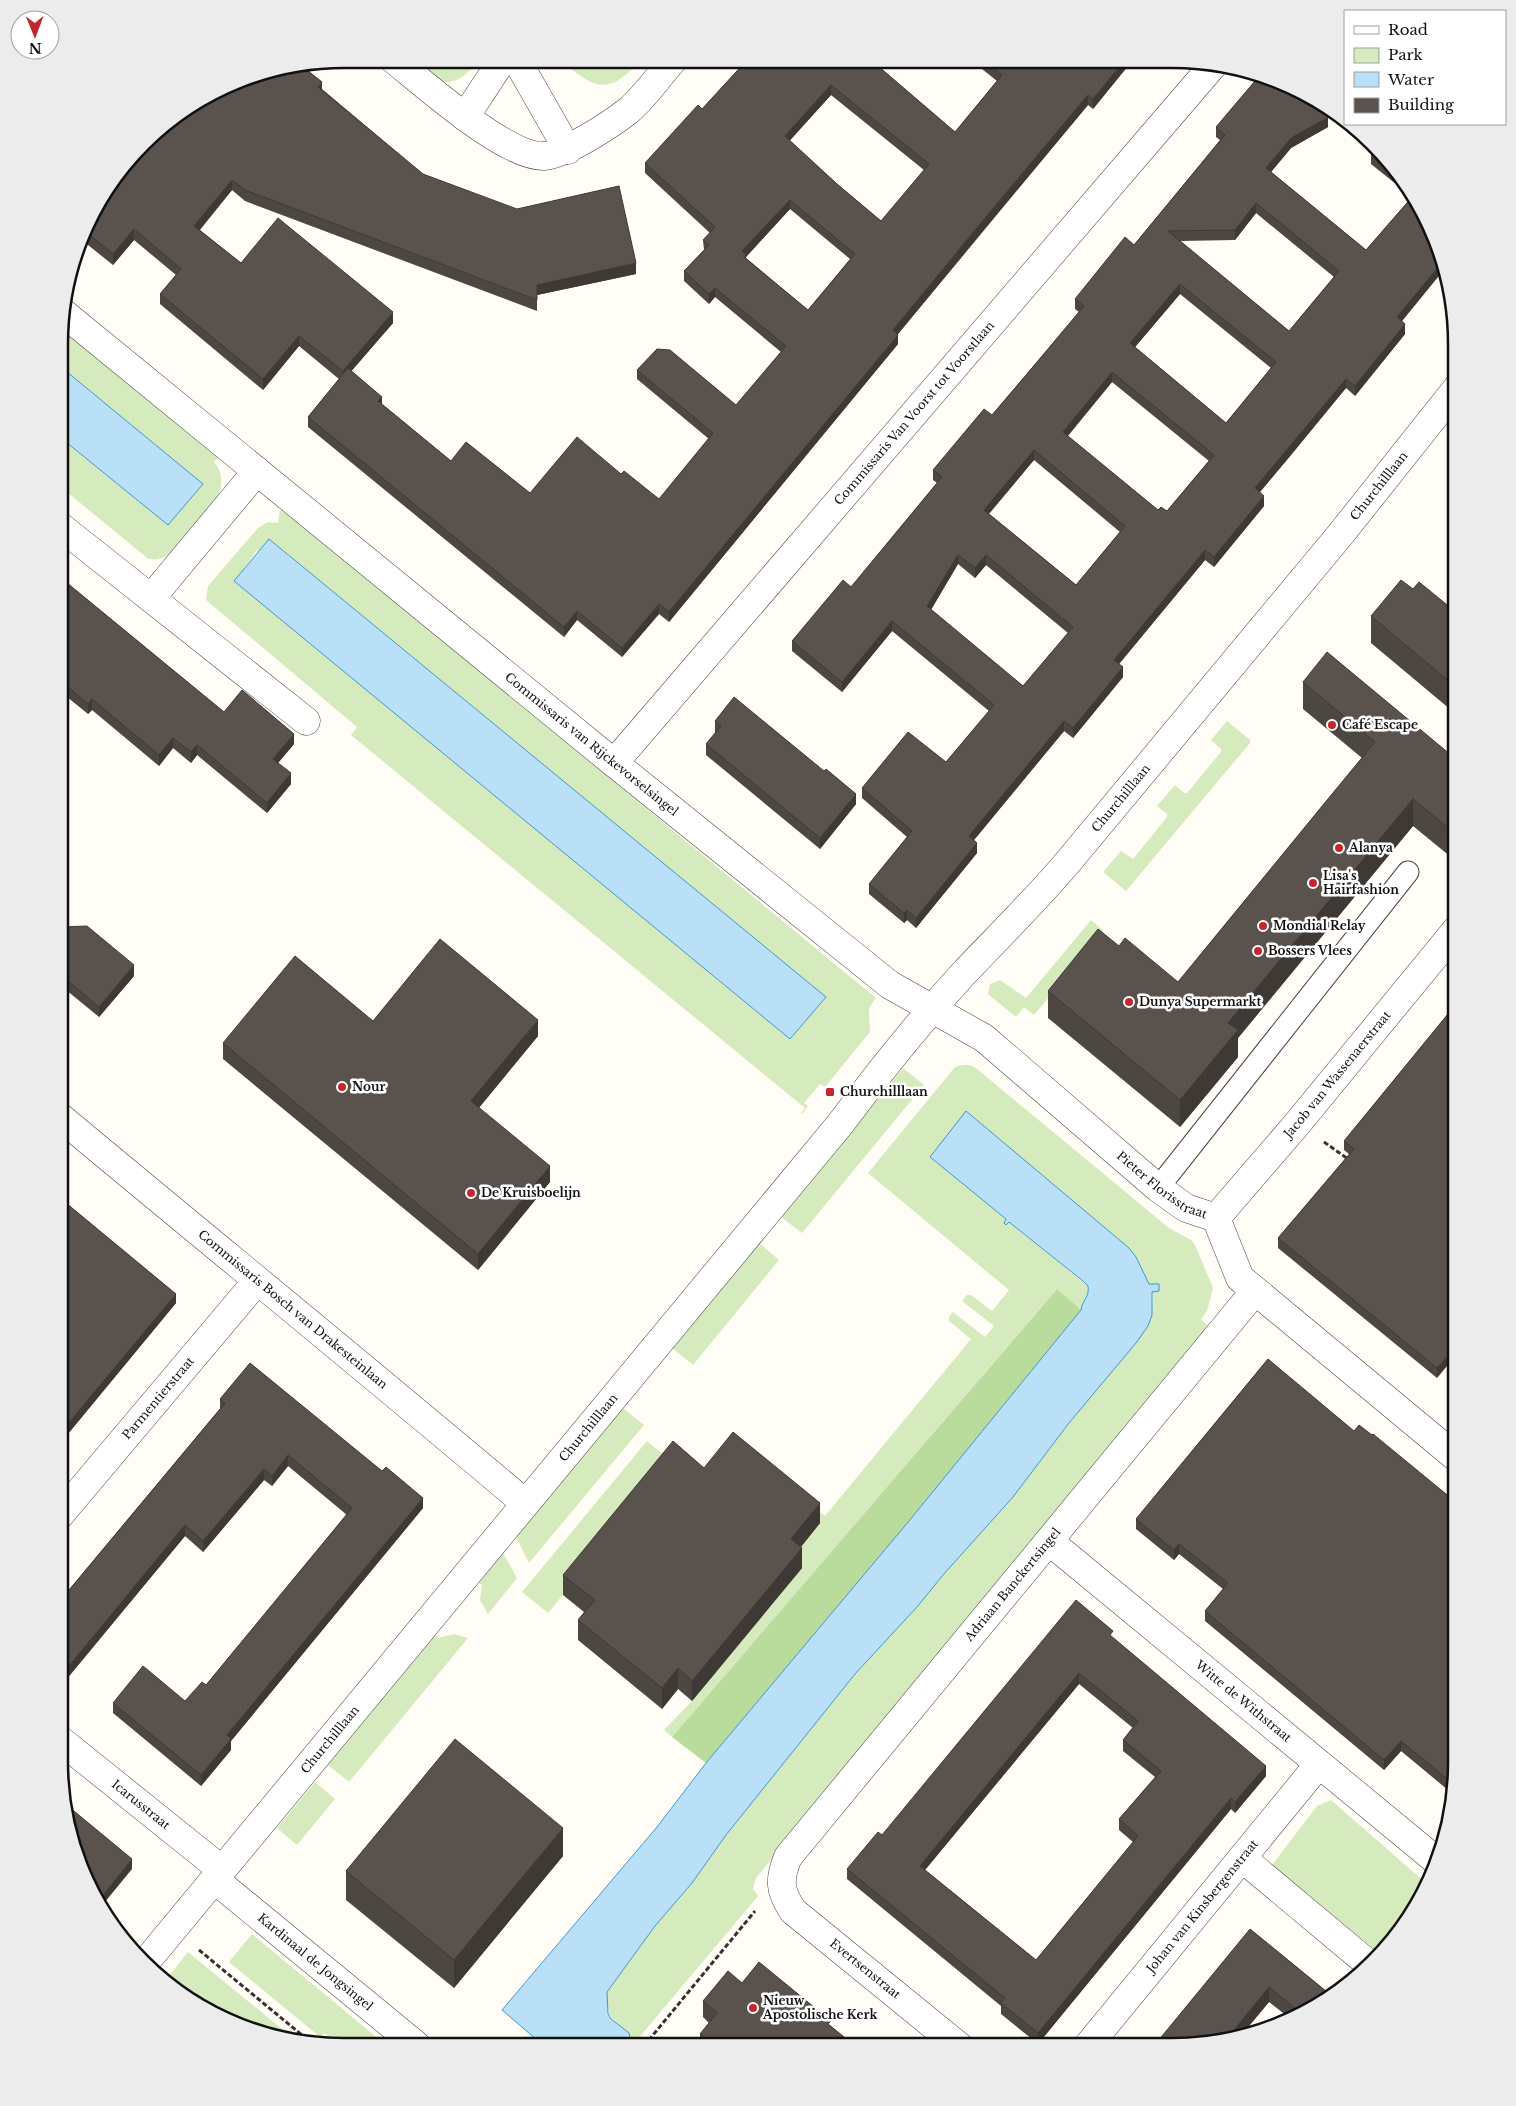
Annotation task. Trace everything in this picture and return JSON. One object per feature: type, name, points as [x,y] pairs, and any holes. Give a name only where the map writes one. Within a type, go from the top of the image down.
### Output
[{"type":"street","points":[[404,68],[465,117],[512,148],[543,156],[568,150],[628,110],[666,68]]},
{"type":"street","points":[[465,117],[498,68]]},
{"type":"street","points":[[521,68],[568,150]]},
{"type":"street","name":"Commissaris Van Voorst tot Voorstlaan","points":[[614,763],[1209,70]]},
{"type":"street","name":"Commissaris van Rijckevorselsingel","points":[[69,317],[614,763],[890,985],[932,1009]]},
{"type":"street","name":"Churchilllaan","points":[[149,1959],[835,1130],[895,1052],[964,973],[1034,902],[1068,862],[1333,543],[1448,399]]},
{"type":"street","points":[[152,598],[257,471]]},
{"type":"street","points":[[68,532],[306,721]]},
{"type":"street","name":"Jacob van Wassenaerstraat","points":[[1216,1218],[1297,1124],[1448,939]]},
{"type":"street","name":"Pieter Florisstraat","points":[[932,1009],[984,1038],[1158,1188],[1186,1208],[1216,1218],[1240,1278],[1448,1448]]},
{"type":"street","name":"Commissaris Bosch van Drakesteinlaan","points":[[68,1124],[313,1324],[525,1503]]},
{"type":"street","name":"Parmentierstraat","points":[[68,1505],[257,1280]]},
{"type":"street","name":"Adriaan Banckertsingel","points":[[781,1883],[783,1869],[788,1857],[1255,1291]]},
{"type":"street","name":"Witte de Withstraat","points":[[1049,1541],[1432,1857]]},
{"type":"street","name":"Icarusstraat","points":[[68,1747],[218,1874]]},
{"type":"street","name":"Johan van Kinsbergenstraat","points":[[1094,2038],[1320,1764]]},
{"type":"street","points":[[1242,1858],[1365,1961]]},
{"type":"street","name":"Kardinaal de Jongsingel","points":[[218,1874],[408,2038]]},
{"type":"street","name":"Evertsenstraat","points":[[781,1883],[785,1898],[793,1911],[949,2038]]},
{"type":"lane","points":[[1158,1188],[1408,872]]},
{"type":"path","points":[[1297,1124],[1349,1160]]},
{"type":"path","points":[[651,2038],[747,1920],[781,1883]]},
{"type":"path","points":[[173,1929],[302,2035]]},
{"type":"green space","points":[[417,68],[472,68],[462,77],[451,82],[439,81]]},
{"type":"green space","points":[[571,68],[633,68],[610,84],[601,85],[592,82]]},
{"type":"green space","points":[[68,332],[219,456],[214,462],[219,470],[221,487],[218,496],[169,555],[156,559],[147,558],[68,493],[68,444],[168,525],[203,484],[68,373]]},
{"type":"green space","points":[[280,510],[293,517],[876,998],[869,1008],[870,1032],[825,1087],[820,1084],[804,1103],[808,1106],[802,1114],[805,1108],[351,735],[357,727],[206,600],[208,586],[258,528],[268,522],[278,523]],"holes":[[[269,539],[825,997],[790,1039],[235,581],[257,550],[259,551]]]},
{"type":"green space","points":[[1227,721],[1250,740],[1250,743],[1126,891],[1103,872],[1121,851],[1133,859],[1167,817],[1167,814],[1157,806],[1175,785],[1184,793],[1187,793],[1221,752],[1221,749],[1211,740]]},
{"type":"green space","points":[[1091,920],[1104,931],[1034,1015],[1024,1007],[1016,1017],[988,994],[990,984],[1000,980],[1026,998]]},
{"type":"green space","points":[[970,1065],[977,1069],[1169,1228],[1191,1240],[1195,1245],[1213,1288],[1207,1311],[1201,1319],[1210,1328],[756,1878],[753,1889],[758,1896],[639,2038],[630,2038],[629,2033],[613,2020],[609,2012],[607,1992],[655,1926],[692,1883],[726,1835],[855,1674],[917,1607],[1013,1497],[1069,1423],[1136,1343],[1153,1304],[1152,1291],[1159,1284],[1149,1284],[1136,1257],[1129,1248],[954,1127],[1006,1220],[1004,1223],[1009,1222],[1088,1286],[1081,1310],[1056,1290],[672,1737],[664,1730],[692,1701],[791,1559],[803,1499],[825,1516],[971,1339],[949,1321],[949,1317],[953,1312],[985,1337],[994,1326],[962,1301],[967,1295],[971,1295],[992,1311],[1009,1290],[868,1173],[955,1067]]},
{"type":"green space","points":[[903,1068],[924,1085],[802,1233],[781,1217]]},
{"type":"green space","points":[[759,1243],[779,1260],[693,1365],[672,1348]]},
{"type":"green space","points":[[1057,1289],[1081,1310],[909,1521],[706,1763],[672,1737]]},
{"type":"green space","points":[[623,1408],[644,1425],[529,1563],[516,1537]]},
{"type":"green space","points":[[647,1441],[672,1462],[548,1613],[522,1592]]},
{"type":"green space","points":[[503,1553],[517,1578],[488,1614],[480,1600],[482,1585],[479,1583]]},
{"type":"green space","points":[[454,1634],[468,1638],[349,1782],[328,1765],[435,1635],[438,1638]]},
{"type":"green space","points":[[315,1782],[335,1799],[297,1845],[277,1828]]},
{"type":"green space","points":[[1331,1800],[1422,1880],[1402,1916],[1375,1950],[1272,1865],[1317,1806]]},
{"type":"green space","points":[[252,1934],[378,2038],[330,2038],[324,2033],[320,2037],[229,1962]]},
{"type":"green space","points":[[188,1952],[286,2032],[255,2024],[222,2010],[190,1992],[169,1976]]},
{"type":"water","points":[[68,373],[203,484],[168,525],[68,444]]},
{"type":"water","points":[[269,539],[826,997],[790,1039],[234,581]]},
{"type":"water","points":[[966,1111],[1129,1248],[1136,1257],[1149,1284],[1159,1284],[1159,1291],[1152,1292],[1152,1315],[1148,1326],[1069,1423],[1013,1497],[917,1607],[855,1674],[726,1835],[692,1883],[655,1926],[607,1992],[608,2013],[611,2019],[629,2033],[630,2038],[535,2038],[502,2010],[657,1827],[706,1763],[909,1521],[1081,1310],[1088,1293],[1088,1286],[1009,1222],[1006,1225],[1004,1223],[1006,1219],[930,1157]]},
{"type":"building","points":[[740,68],[880,68],[955,132],[1002,75],[993,68],[1118,68],[1093,99],[1088,95],[990,212],[893,330],[898,335],[669,612],[659,604],[622,648],[577,611],[564,627],[308,417],[348,368],[382,397],[378,401],[451,461],[466,442],[530,493],[577,437],[621,474],[624,471],[659,499],[713,433],[637,370],[657,349],[670,350],[736,405],[786,346],[715,288],[709,294],[684,271],[709,245],[703,240],[715,227],[645,163],[698,105],[702,109]],"holes":[[[831,85],[929,164],[881,221],[785,136]],[[790,200],[855,254],[808,310],[744,257],[746,254],[742,251]]]},
{"type":"building","points":[[307,70],[322,82],[318,87],[423,174],[517,209],[619,186],[636,263],[537,285],[537,300],[245,190],[232,180],[194,226],[241,263],[278,218],[393,312],[343,371],[299,336],[263,379],[160,294],[181,269],[134,229],[113,254],[90,235],[114,190],[148,148],[190,114],[222,96],[255,82]]},
{"type":"building","points":[[1255,80],[1294,96],[1321,111],[1328,117],[1291,138],[1266,168],[1366,250],[1408,201],[1420,222],[1438,268],[1397,317],[1405,324],[1355,386],[1346,379],[1255,488],[1264,496],[1214,557],[1205,550],[1114,660],[1123,667],[1073,728],[1064,721],[969,836],[977,843],[916,918],[907,910],[904,913],[869,884],[912,831],[862,788],[908,732],[946,762],[994,705],[892,621],[842,682],[792,641],[843,580],[851,587],[942,477],[933,470],[984,409],[992,415],[1084,306],[1075,299],[1125,237],[1134,245],[1225,135],[1216,127]],"holes":[[[1256,203],[1339,271],[1289,331],[1168,231],[1235,230]],[[1180,284],[1276,362],[1226,423],[1130,343]],[[1112,372],[1214,455],[1167,511],[1161,507],[1158,510],[1063,432]],[[1034,450],[1125,526],[1076,585],[984,510]],[[958,555],[975,568],[986,555],[1073,627],[1023,686],[927,606]]]},
{"type":"building","points":[[1401,580],[1413,589],[1419,582],[1448,606],[1448,680],[1371,616]]},
{"type":"building","points":[[68,584],[224,712],[242,690],[294,734],[273,759],[291,773],[267,803],[197,745],[191,752],[173,738],[159,755],[92,699],[88,704],[68,687]]},
{"type":"building","points":[[1327,652],[1448,753],[1448,828],[1413,799],[1228,1023],[1238,1030],[1180,1100],[1048,991],[1098,929],[1119,946],[1125,938],[1178,982],[1375,742],[1303,682]]},
{"type":"building","points":[[734,697],[824,771],[826,769],[856,794],[820,838],[706,744],[721,726],[715,721]]},
{"type":"building","points":[[87,926],[134,965],[99,1007],[68,981],[68,927]]},
{"type":"building","points":[[440,939],[538,1020],[471,1101],[550,1166],[478,1254],[223,1043],[295,956],[373,1021]]},
{"type":"building","points":[[1448,1014],[1448,1355],[1437,1368],[1278,1238],[1354,1149],[1344,1141]]},
{"type":"building","points":[[68,1205],[176,1294],[68,1424]]},
{"type":"building","points":[[1268,1359],[1354,1431],[1359,1425],[1373,1434],[1448,1496],[1448,1779],[1401,1741],[1384,1760],[1205,1611],[1228,1583],[1179,1544],[1174,1550],[1136,1519]]},
{"type":"building","points":[[250,1363],[382,1471],[386,1467],[423,1498],[227,1735],[231,1739],[201,1775],[113,1703],[143,1666],[185,1701],[202,1682],[206,1685],[352,1508],[288,1455],[272,1476],[264,1469],[203,1541],[185,1525],[68,1667],[68,1591],[225,1403],[220,1399]]},
{"type":"building","points":[[733,1432],[820,1503],[791,1539],[802,1548],[692,1681],[678,1668],[662,1688],[578,1620],[595,1600],[563,1575],[673,1441],[704,1468]]},
{"type":"building","points":[[1076,1600],[1113,1631],[1110,1635],[1266,1766],[1235,1802],[1231,1798],[1038,2033],[1001,2003],[1005,1998],[847,1869],[878,1832],[882,1835]],"holes":[[[1079,1673],[1138,1721],[1123,1740],[1161,1771],[1119,1819],[1138,1836],[1036,1960],[920,1866]]]},
{"type":"building","points":[[455,1739],[563,1828],[454,1960],[346,1871]]},
{"type":"building","points":[[72,1809],[132,1859],[102,1895],[82,1851]]},
{"type":"building","points":[[1250,1929],[1327,1992],[1296,2009],[1269,1987],[1233,2031],[1190,2038],[1160,2038]]},
{"type":"building","name":"Nieuw Apostolische Kerk","points":[[759,1962],[831,2021],[828,2024],[845,2038],[705,2038],[700,2034],[717,2013],[703,2001],[728,1971],[742,1983]]},
{"type":"place","name":"Café Escape","points":[[1332,725]]},
{"type":"place","name":"Alanya","points":[[1339,848]]},
{"type":"place","name":"Lisa's Hairfashion","points":[[1313,883]]},
{"type":"place","name":"Mondial Relay","points":[[1263,926]]},
{"type":"place","name":"Bossers Vlees","points":[[1258,951]]},
{"type":"place","name":"Dunya Supermarkt","points":[[1129,1002]]},
{"type":"place","name":"Nour","points":[[342,1087]]},
{"type":"place","name":"Churchilllaan","points":[[830,1092]]},
{"type":"place","name":"De Kruisboelijn","points":[[471,1193]]},
{"type":"place","name":"Nieuw Apostolische Kerk","points":[[753,2008]]}]
